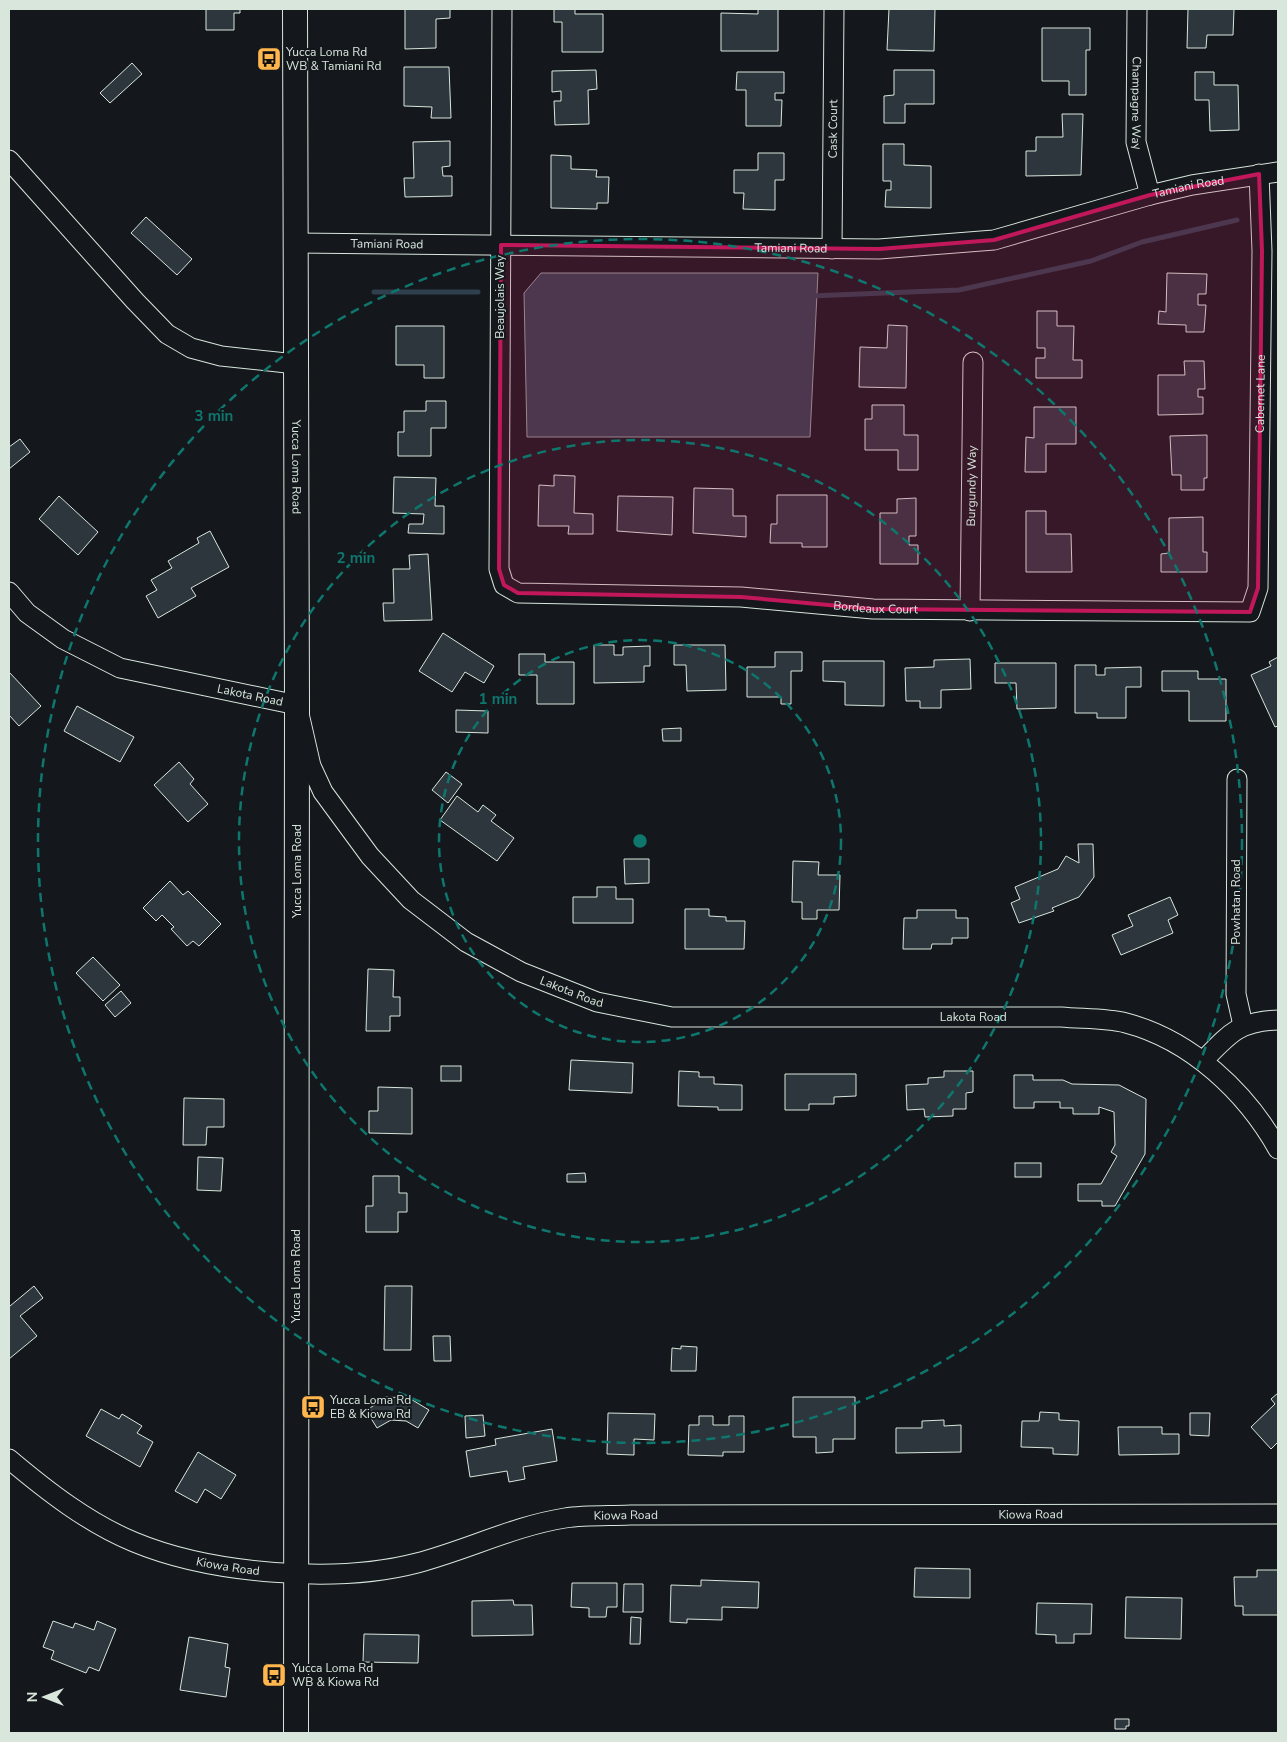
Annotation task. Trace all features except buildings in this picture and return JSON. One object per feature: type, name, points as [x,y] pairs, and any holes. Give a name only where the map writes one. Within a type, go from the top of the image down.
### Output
[{"type":"main road","name":"Yucca Loma Road","points":[[295,9],[297,705],[296,1733]]},
{"type":"street","name":"Beaujolais Way","points":[[502,9],[498,569],[504,585]]},
{"type":"street","name":"Cask Court","points":[[832,249],[834,9]]},
{"type":"street","name":"Champagne Way","points":[[1136,9],[1136,142],[1150,195]]},
{"type":"street","points":[[9,160],[135,301],[167,334],[191,348],[220,356],[296,364]]},
{"type":"street","name":"Tamiani Road","points":[[296,243],[879,249],[994,240],[1150,195],[1278,172]]},
{"type":"street","name":"Cabernet Lane","points":[[1250,612],[1258,588],[1262,251],[1259,174]]},
{"type":"street","name":"Burgundy Way","points":[[970,611],[974,362]]},
{"type":"street","name":"Bordeaux Court","points":[[504,585],[518,593],[741,597],[873,609],[1250,612]]},
{"type":"street","name":"Lakota Road","points":[[9,592],[28,613],[63,639],[120,668],[297,705],[311,766],[326,798],[370,856],[411,900],[466,942],[521,972],[597,1002],[672,1017],[1061,1018],[1125,1023],[1171,1041],[1203,1061]]},
{"type":"street","name":"Powhatan Road","points":[[1237,779],[1236,994],[1243,1025]]},
{"type":"street","points":[[1278,1020],[1257,1020],[1243,1025],[1203,1061],[1252,1109],[1278,1150]]},
{"type":"street","name":"Kiowa Road","points":[[9,1459],[40,1486],[94,1522],[134,1542],[176,1556],[214,1564],[295,1573],[388,1569],[418,1563],[498,1536],[565,1518],[630,1515],[1278,1514]]},
{"type":"highlighted area","points":[[1259,174],[1262,251],[1258,588],[1250,612],[873,609],[741,597],[518,593],[504,585],[499,569],[501,245],[879,249],[994,240],[1150,195]]},
{"type":"water","points":[[541,273],[818,273],[810,437],[527,437],[524,293]]},
{"type":"waterway","points":[[810,296],[959,290],[1091,261],[1142,242],[1237,220]]},
{"type":"waterway","points":[[374,292],[478,292]]},
{"type":"place","name":"Yucca Loma Rd WB & Tamiani Rd","points":[[269,59]]},
{"type":"place","name":"Yucca Loma Rd EB & Kiowa Rd","points":[[313,1407]]},
{"type":"place","name":"Yucca Loma Rd WB & Kiowa Rd","points":[[274,1675]]}]
